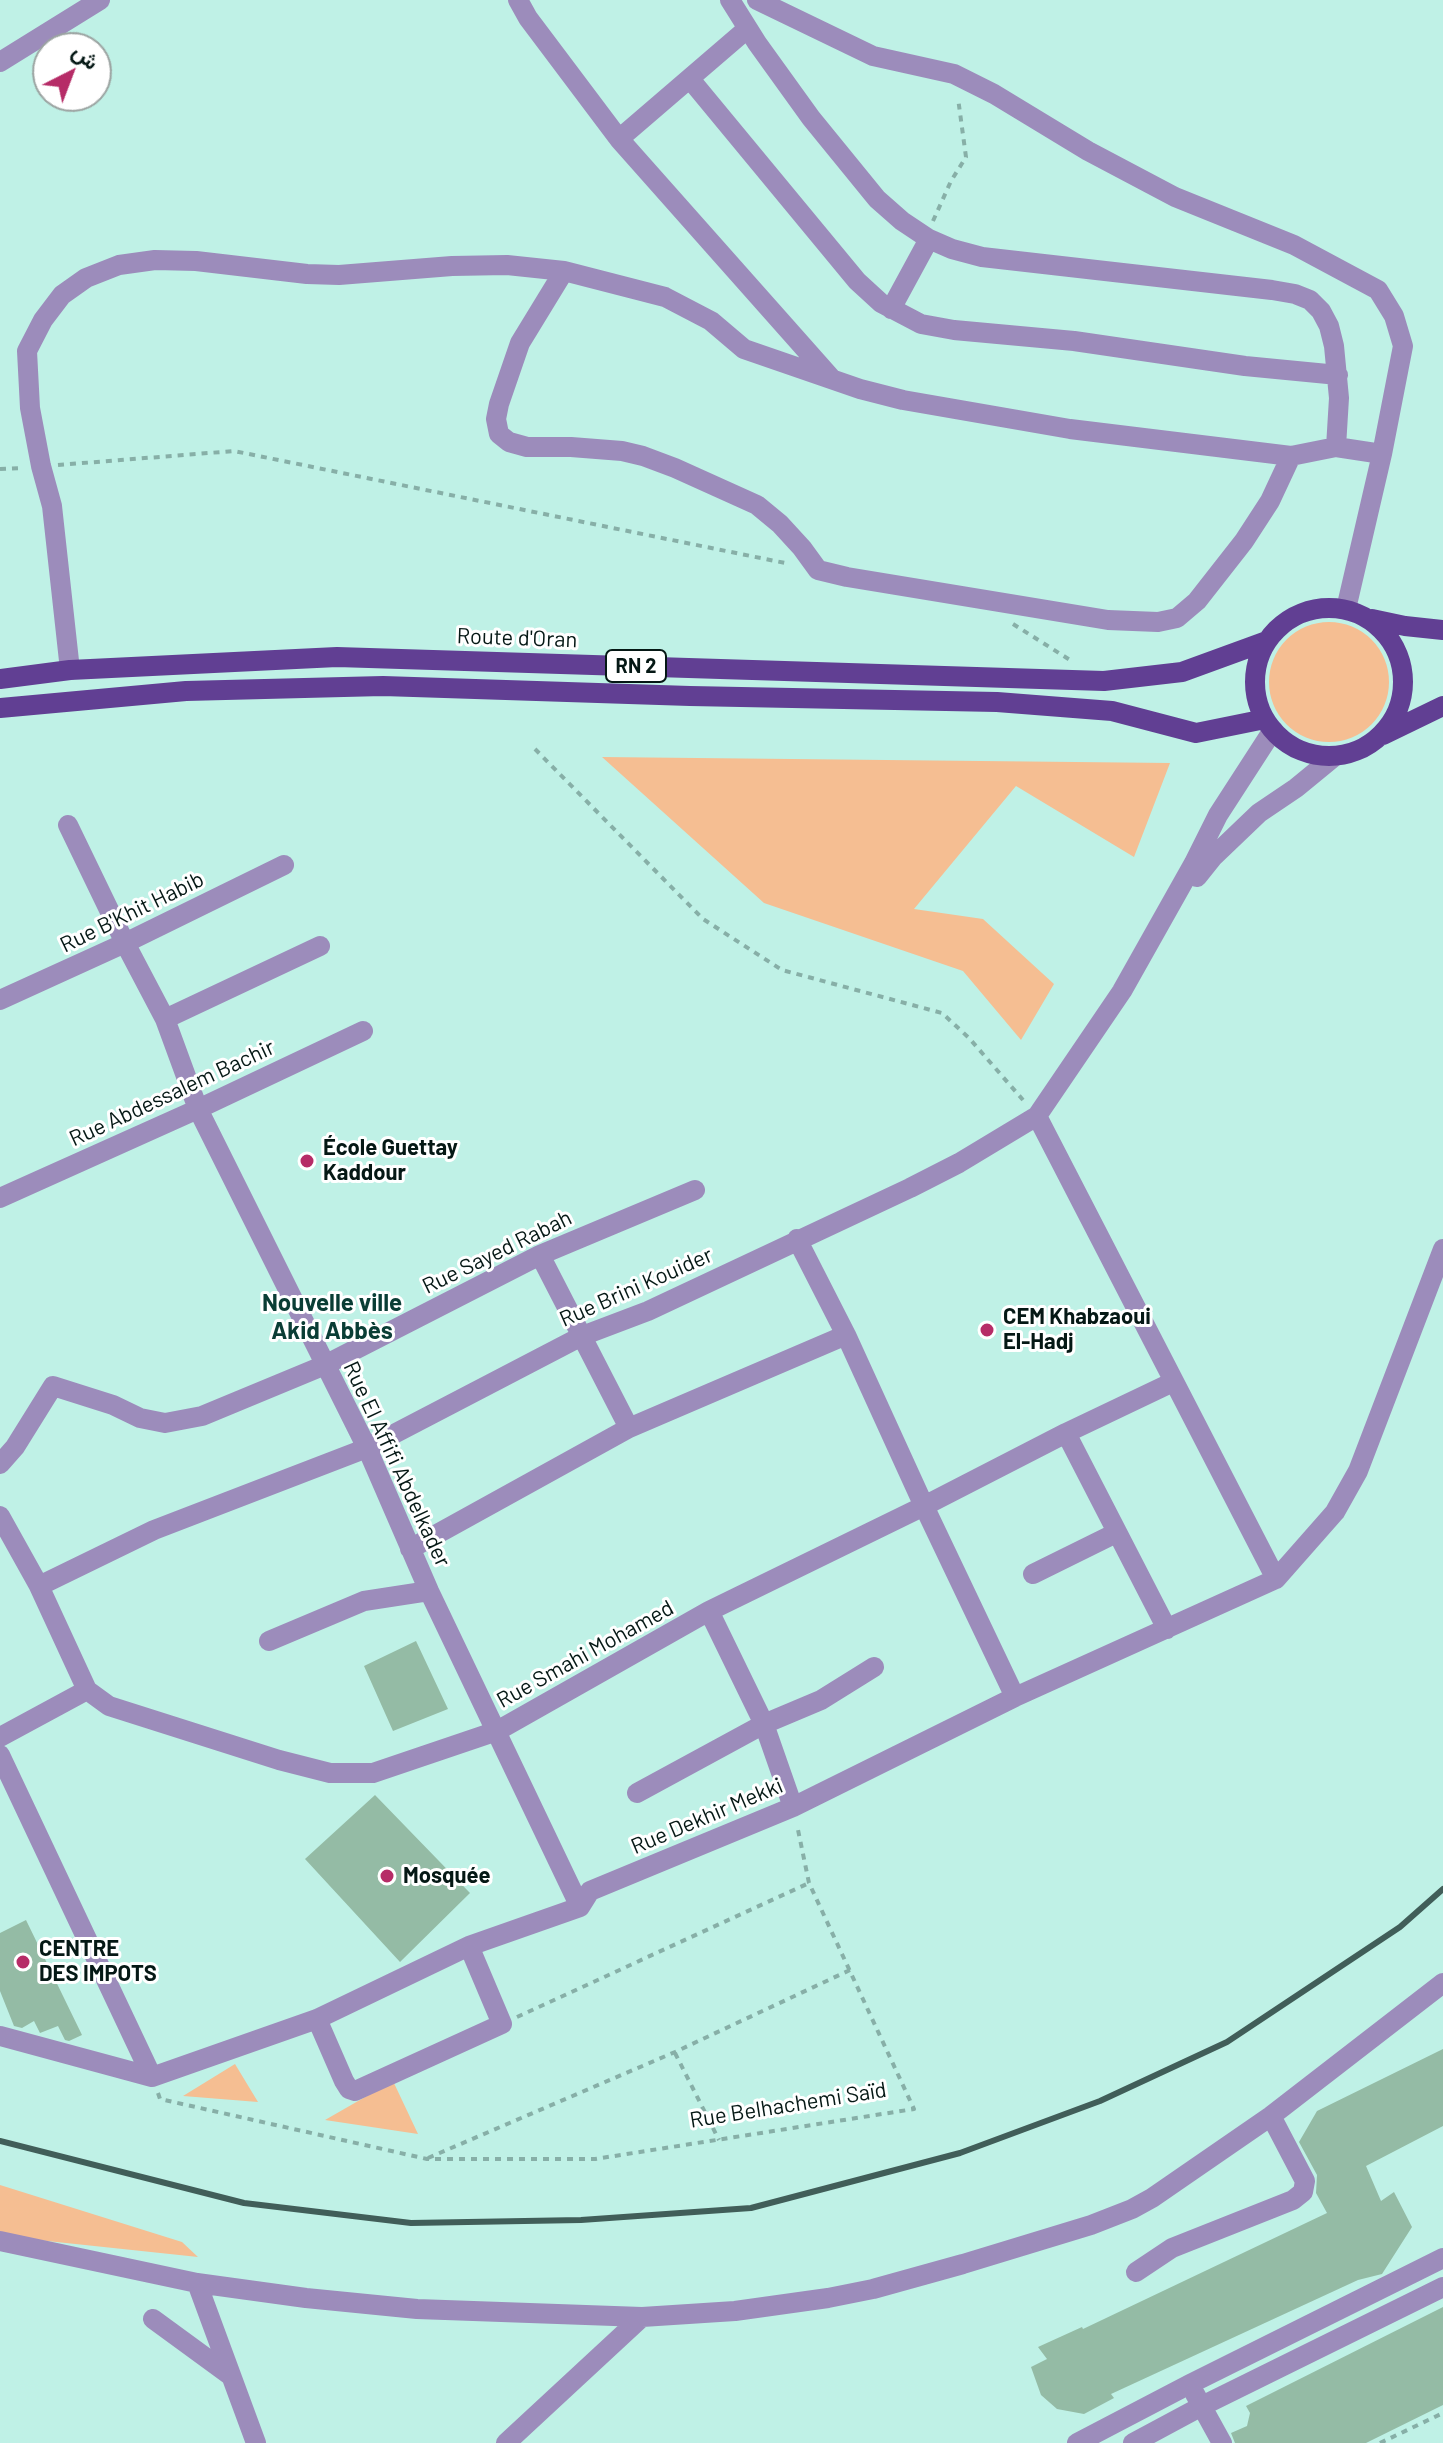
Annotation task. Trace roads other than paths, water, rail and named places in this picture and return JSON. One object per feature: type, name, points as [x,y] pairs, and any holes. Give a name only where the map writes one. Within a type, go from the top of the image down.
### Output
[{"type":"main road","points":[[1443,630],[1367,618],[1346,609],[1323,608],[1301,613],[1282,624],[1267,641],[1258,660],[1255,680],[1258,700],[1269,725],[1286,742],[1318,755],[1335,756],[1366,746],[1443,706]]},
{"type":"main road","points":[[1367,618],[1385,633],[1397,652],[1403,675],[1402,697],[1394,719],[1379,737]]},
{"type":"main road","name":"Route d'Oran","points":[[0,679],[70,670],[337,657],[1104,681],[1182,672],[1267,641]]},
{"type":"main road","name":"RN 2","points":[[0,708],[186,691],[383,686],[705,697],[997,702],[1112,711],[1196,733],[1269,725]]},
{"type":"street","points":[[0,62],[100,0]]},
{"type":"street","points":[[518,0],[528,18],[619,139],[833,380]]},
{"type":"street","points":[[730,0],[811,118],[877,199],[929,239],[982,257],[1295,294],[1310,300],[1321,311],[1332,336],[1338,375],[1336,447]]},
{"type":"street","points":[[757,0],[873,56],[954,74],[1175,197],[1294,245],[1378,290],[1394,316],[1403,346],[1346,609]]},
{"type":"street","points":[[619,139],[747,29]]},
{"type":"street","points":[[690,79],[847,269],[881,303],[921,324],[1338,375]]},
{"type":"street","points":[[891,309],[929,239]]},
{"type":"street","points":[[70,670],[52,506],[30,408],[27,351],[43,320],[62,295],[86,278],[119,265],[155,260],[196,261],[339,275],[507,265],[564,271],[665,297],[711,321],[744,349],[903,400],[1070,429],[1291,456],[1336,447],[1382,454]]},
{"type":"street","points":[[564,271],[520,343],[499,404],[496,419],[499,434],[509,442],[527,447],[622,451],[704,480],[757,505],[780,524],[818,570],[1108,620],[1158,622],[1177,618],[1197,601],[1244,541],[1270,501],[1291,456]]},
{"type":"street","points":[[1163,921],[1269,725]]},
{"type":"street","points":[[1163,921],[1213,857],[1259,813],[1335,756]]},
{"type":"street","name":"Rue El Affifi Abdelkader","points":[[68,825],[165,1019],[198,1109],[367,1448],[429,1591],[580,1907]]},
{"type":"street","name":"Rue B'Khit Habib","points":[[0,1000],[284,865]]},
{"type":"street","name":"Rue Brini Kouider","points":[[39,1586],[154,1530],[367,1448],[582,1336],[648,1311],[959,1163],[1037,1116],[1085,1048],[1163,921]]},
{"type":"street","points":[[165,1019],[320,946]]},
{"type":"street","name":"Rue Abdessalem Bachir","points":[[0,1198],[363,1031]]},
{"type":"street","points":[[1037,1116],[1276,1579],[1335,1512],[1358,1471],[1443,1249]]},
{"type":"street","name":"Rue Sayed Rabah","points":[[0,1464],[15,1447],[53,1386],[113,1405],[140,1418],[165,1423],[202,1416],[325,1365],[540,1255],[695,1190]]},
{"type":"street","points":[[797,1239],[846,1335],[1015,1697]]},
{"type":"street","points":[[540,1255],[629,1428]]},
{"type":"street","points":[[410,1549],[629,1428],[846,1335]]},
{"type":"street","name":"Rue Smahi Mohamed","points":[[87,1690],[109,1706],[279,1760],[330,1773],[373,1773],[497,1731],[709,1611],[1173,1382]]},
{"type":"street","points":[[1066,1433],[1167,1629]]},
{"type":"street","points":[[0,1516],[39,1586],[87,1690],[0,1737]]},
{"type":"street","points":[[1033,1574],[1116,1533]]},
{"type":"street","name":"Rue Dekhir Mekki","points":[[152,2077],[317,2019],[469,1946],[580,1907],[590,1891],[793,1807],[1015,1697],[1276,1579]]},
{"type":"street","points":[[269,1641],[364,1601],[429,1591]]},
{"type":"street","points":[[709,1611],[764,1724],[793,1807]]},
{"type":"street","points":[[637,1793],[764,1724],[821,1700],[874,1667]]},
{"type":"street","points":[[0,1755],[152,2077]]},
{"type":"street","points":[[317,2019],[344,2081],[349,2089],[355,2091],[502,2024],[469,1946]]},
{"type":"street","points":[[0,2241],[197,2283],[417,2309],[642,2317],[735,2311],[858,2292],[934,2273],[1091,2225],[1152,2198],[1271,2116],[1443,1983]]},
{"type":"street","points":[[0,2036],[152,2077]]},
{"type":"street","points":[[1136,2272],[1172,2248],[1293,2200],[1303,2192],[1305,2181],[1271,2116]]},
{"type":"street","points":[[1077,2443],[1443,2258]]},
{"type":"street","points":[[197,2283],[256,2443]]},
{"type":"street","points":[[1133,2443],[1443,2287]]},
{"type":"street","points":[[506,2443],[642,2317]]},
{"type":"street","points":[[153,2319],[231,2376]]},
{"type":"street","points":[[1190,2384],[1222,2443]]},
{"type":"railway","points":[[0,2141],[244,2203],[411,2223],[581,2220],[751,2208],[960,2153],[1100,2101],[1227,2042],[1400,1927],[1443,1889]]},
{"type":"place","name":"École Guettay Kaddour","points":[[307,1161]]},
{"type":"place","name":"CEM Khabzaoui El-Hadj","points":[[987,1330]]},
{"type":"place","name":"Mosquée","points":[[387,1876]]},
{"type":"place","name":"CENTRE DES IMPOTS","points":[[23,1962]]},
{"type":"district","name":"Nouvelle ville Akid Abbès","points":[[332,1317]]}]
